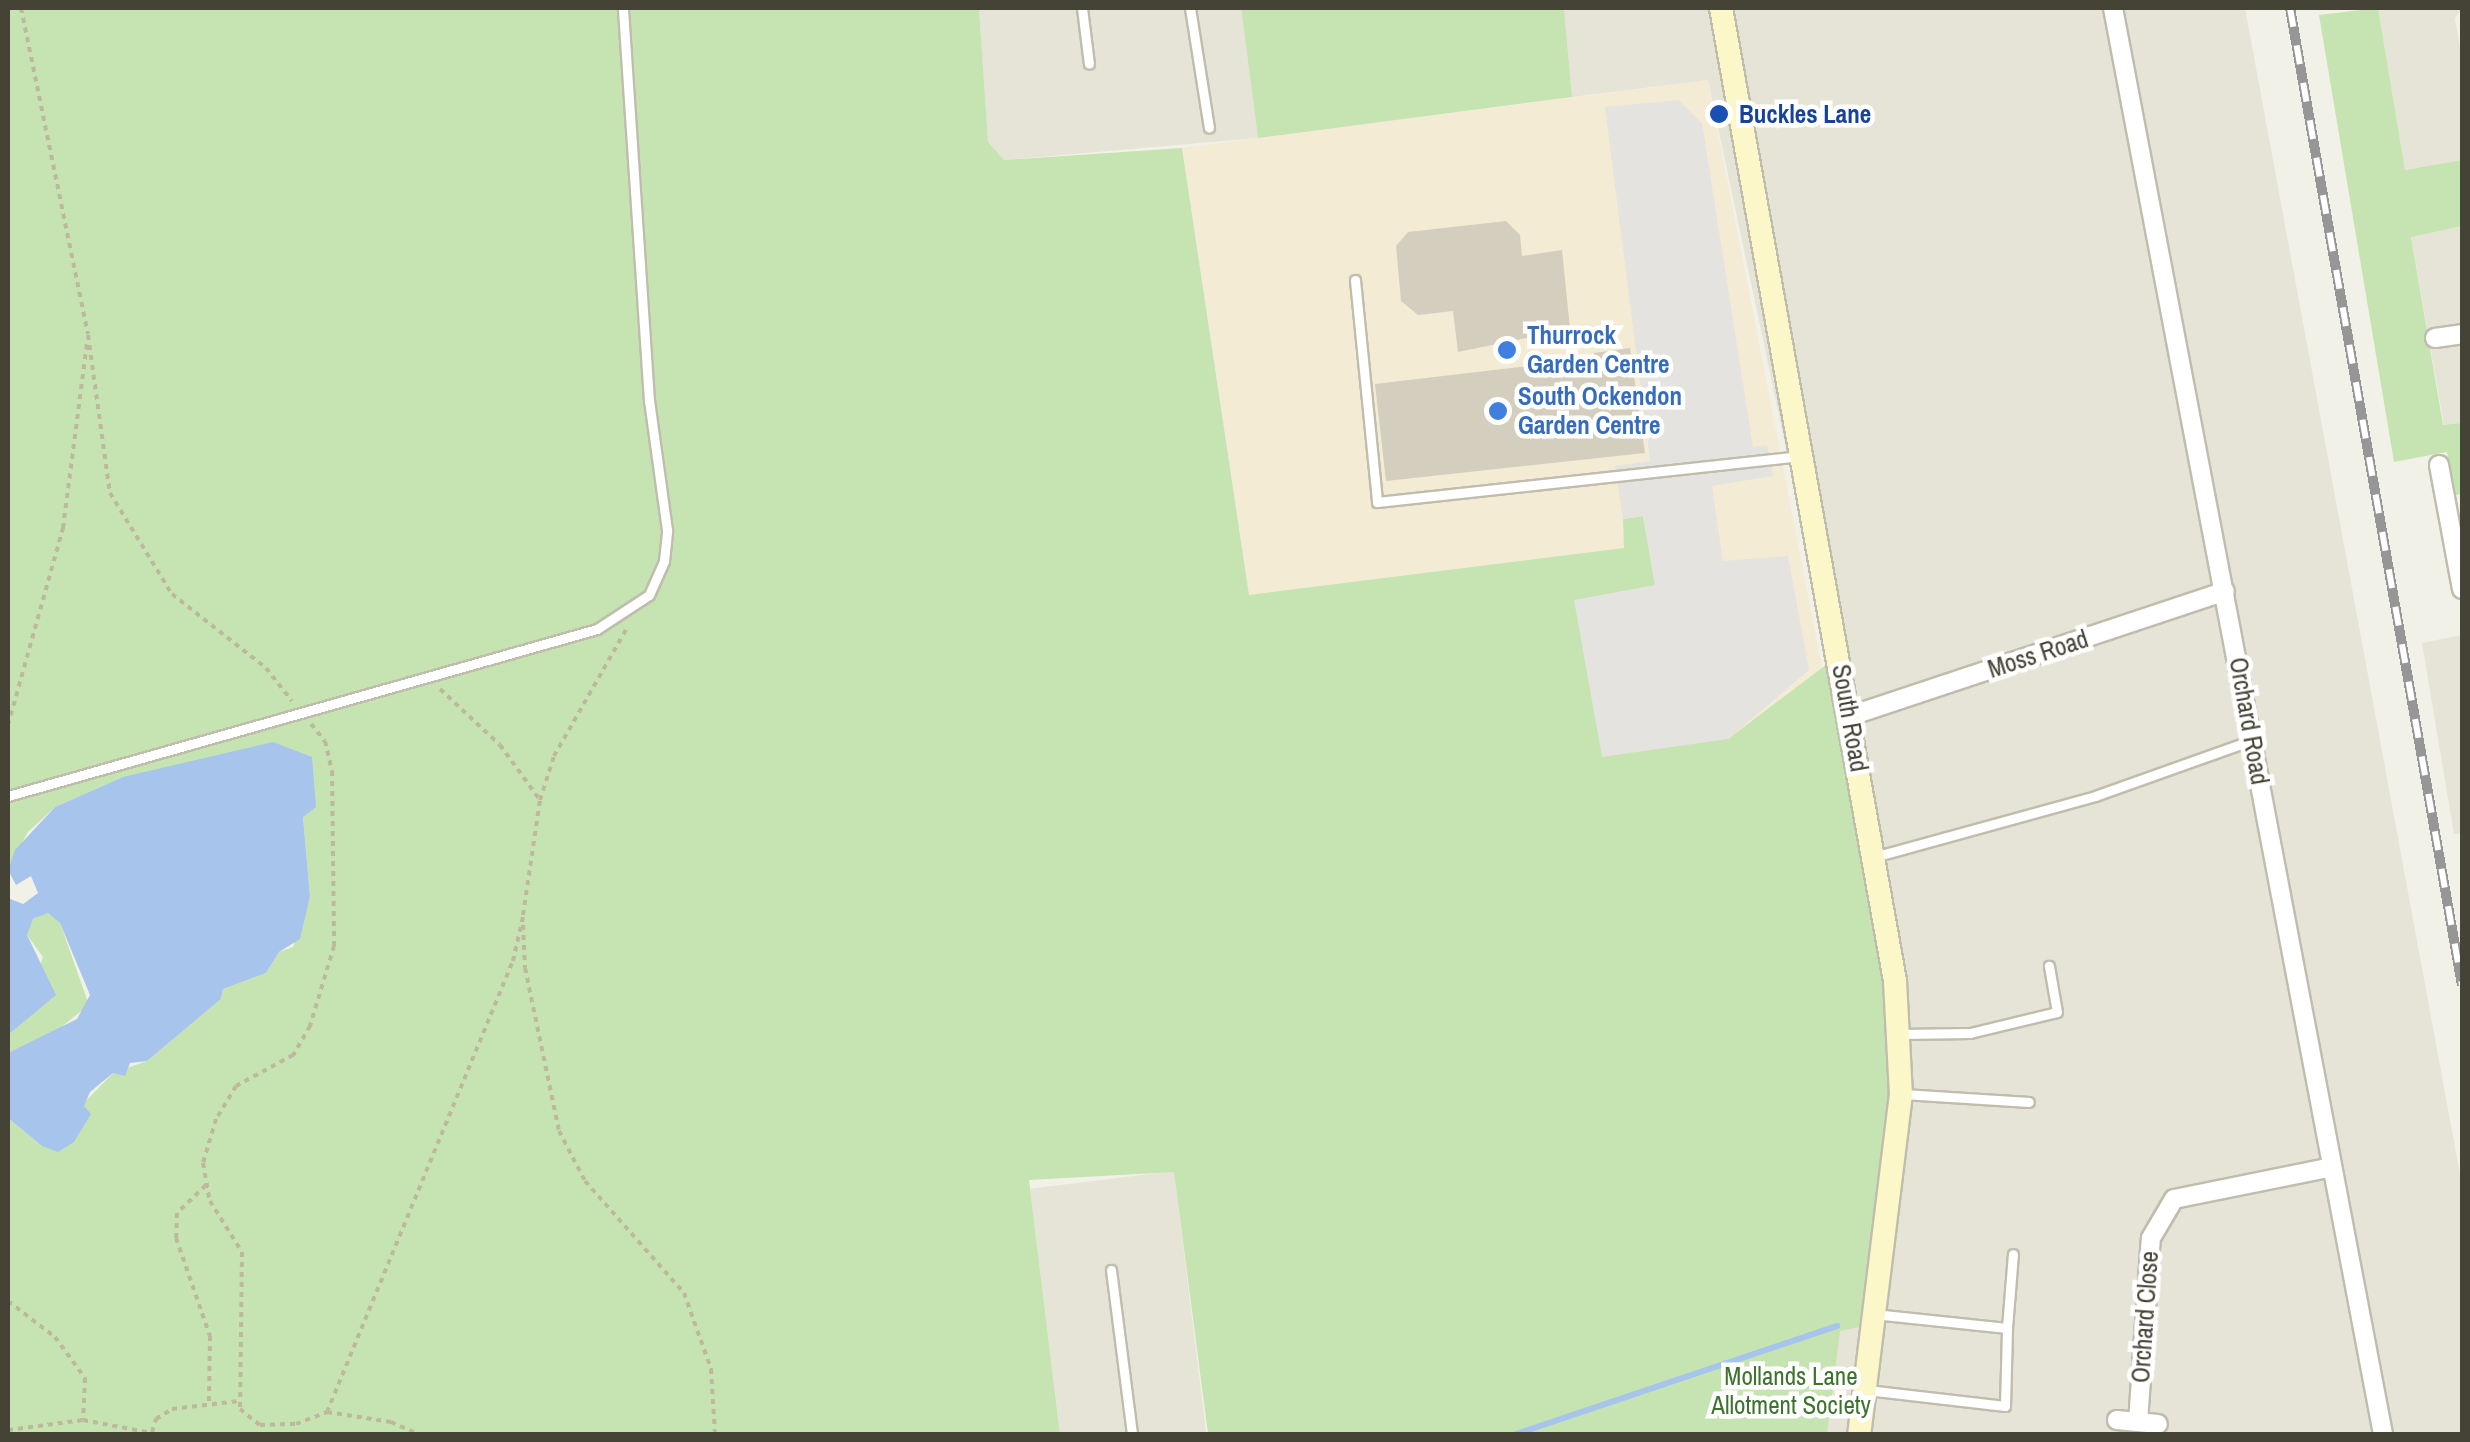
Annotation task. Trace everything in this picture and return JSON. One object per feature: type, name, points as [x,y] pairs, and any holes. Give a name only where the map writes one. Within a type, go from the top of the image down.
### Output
[{"type":"main road","name":"South Road","points":[[1721,8],[1850,716],[1898,1034],[1901,1094],[1859,1434]]},
{"type":"street","name":"Orchard Road","points":[[2113,8],[2383,1434]]},
{"type":"street","points":[[2435,338],[2462,334]]},
{"type":"street","points":[[2439,466],[2462,589]]},
{"type":"street","name":"Moss Road","points":[[1850,716],[2225,591]]},
{"type":"street","name":"Orchard Close","points":[[2138,1422],[2151,1238],[2174,1200],[2332,1167]]},
{"type":"street","points":[[2117,1420],[2158,1424]]},
{"type":"lane","points":[[8,796],[597,629],[649,595],[664,561],[667,530],[650,401],[623,8]]},
{"type":"lane","points":[[1082,8],[1089,64]]},
{"type":"lane","points":[[1190,8],[1209,128]]},
{"type":"lane","points":[[1354,280],[1378,502],[1738,459],[1801,456]]},
{"type":"lane","points":[[1874,857],[2095,796],[2252,740]]},
{"type":"lane","points":[[1898,1034],[1970,1033],[2060,1011],[2049,966]]},
{"type":"lane","points":[[1901,1094],[2029,1102]]},
{"type":"lane","points":[[1865,1390],[2005,1406],[2006,1328],[2013,1254]]},
{"type":"lane","points":[[1111,1270],[1132,1434]]},
{"type":"lane","points":[[1874,1314],[2006,1328]]},
{"type":"path","points":[[21,8],[88,336],[110,493],[172,594],[266,668],[324,741],[332,770],[334,946],[310,1026],[293,1055],[236,1086],[224,1103],[203,1164],[206,1185],[242,1252],[245,1272],[239,1401],[247,1418],[274,1428],[327,1412],[391,1422],[418,1434]]},
{"type":"path","points":[[8,725],[62,528],[88,336]]},
{"type":"path","points":[[327,1412],[514,960],[540,800],[598,669],[649,595]]},
{"type":"path","points":[[425,678],[500,745],[540,800]]},
{"type":"path","points":[[523,917],[525,968],[559,1131],[585,1180],[684,1292],[711,1370],[715,1434]]},
{"type":"path","points":[[206,1185],[177,1213],[176,1238],[210,1336],[209,1402]]},
{"type":"path","points":[[8,1301],[56,1337],[85,1378],[83,1420]]},
{"type":"path","points":[[8,1430],[83,1420],[152,1434],[156,1419],[172,1409],[239,1401]]},
{"type":"shaded area","points":[[979,8],[1241,8],[1258,138],[1004,160],[988,143]]},
{"type":"shaded area","points":[[1564,8],[2245,8],[2462,1185],[2462,1434],[1533,1434],[1831,661],[1708,80],[1572,97]]},
{"type":"shaded area","points":[[2378,8],[2462,8],[2455,18],[2462,59],[2462,160],[2405,170]]},
{"type":"shaded area","name":"South Ockendon Garden Centre","points":[[1708,80],[1822,668],[1728,739],[1625,548],[1249,595],[1182,148]]},
{"type":"shaded area","name":"South Ockendon Garden Centre","points":[[1679,100],[1702,123],[1753,447],[1767,445],[1773,476],[1712,486],[1723,561],[1788,556],[1809,670],[1728,739],[1602,757],[1574,600],[1655,585],[1643,516],[1623,519],[1615,466],[1650,461],[1605,107]]},
{"type":"shaded area","points":[[2462,226],[2462,423],[2444,426],[2411,236]]},
{"type":"shaded area","points":[[2462,635],[2462,833],[2454,834],[2422,643]]},
{"type":"shaded area","points":[[1174,1171],[1206,1434],[1060,1434],[1030,1189]]},
{"type":"green space","name":"Mollands Lane Allotment Society","points":[[8,8],[979,8],[988,142],[1004,160],[1182,148],[1249,595],[1624,548],[1623,519],[1643,516],[1655,585],[1728,739],[1831,661],[1885,973],[1891,1078],[1859,1327],[1840,1331],[1827,1434],[1208,1434],[1174,1172],[1029,1180],[1060,1434],[8,1434],[8,1118],[42,1146],[113,1073],[147,1061],[221,999],[223,989],[266,973],[279,952],[293,947],[310,896],[303,817],[123,777],[55,807],[28,832],[8,867]]},
{"type":"green space","points":[[1241,8],[1564,8],[1572,97],[1258,138]]},
{"type":"green space","points":[[2378,8],[2405,170],[2462,160],[2462,226],[2411,237],[2443,425],[2462,423],[2462,494],[2455,495],[2447,452],[2394,462],[2319,15]]},
{"type":"green space","points":[[48,912],[60,923],[89,1005],[55,1032],[8,1053],[8,1035],[22,1023],[43,957],[27,935],[32,920]]},
{"type":"water","points":[[273,742],[312,757],[316,807],[303,817],[310,896],[300,939],[279,952],[266,973],[223,989],[221,999],[147,1061],[130,1063],[125,1076],[113,1073],[90,1092],[84,1106],[91,1114],[74,1142],[58,1152],[42,1146],[8,1118],[8,1053],[77,1019],[90,995],[60,923],[48,913],[33,919],[27,935],[56,995],[8,1035],[8,898],[23,904],[38,893],[31,876],[16,885],[8,870],[15,850],[55,807],[123,777]]},
{"type":"building","points":[[1506,221],[1520,235],[1522,256],[1562,250],[1570,329],[1458,352],[1453,311],[1418,315],[1401,301],[1396,246],[1408,232]]},
{"type":"building","points":[[1630,348],[1645,453],[1386,481],[1375,384],[1595,358],[1594,353]]},
{"type":"waterway","points":[[1516,1434],[1837,1326]]},
{"type":"railway","points":[[2290,8],[2462,985]]},
{"type":"place","name":"Buckles Lane","points":[[1719,114]]},
{"type":"place","name":"Thurrock Garden Centre","points":[[1507,350]]},
{"type":"place","name":"South Ockendon Garden Centre","points":[[1498,411]]}]
